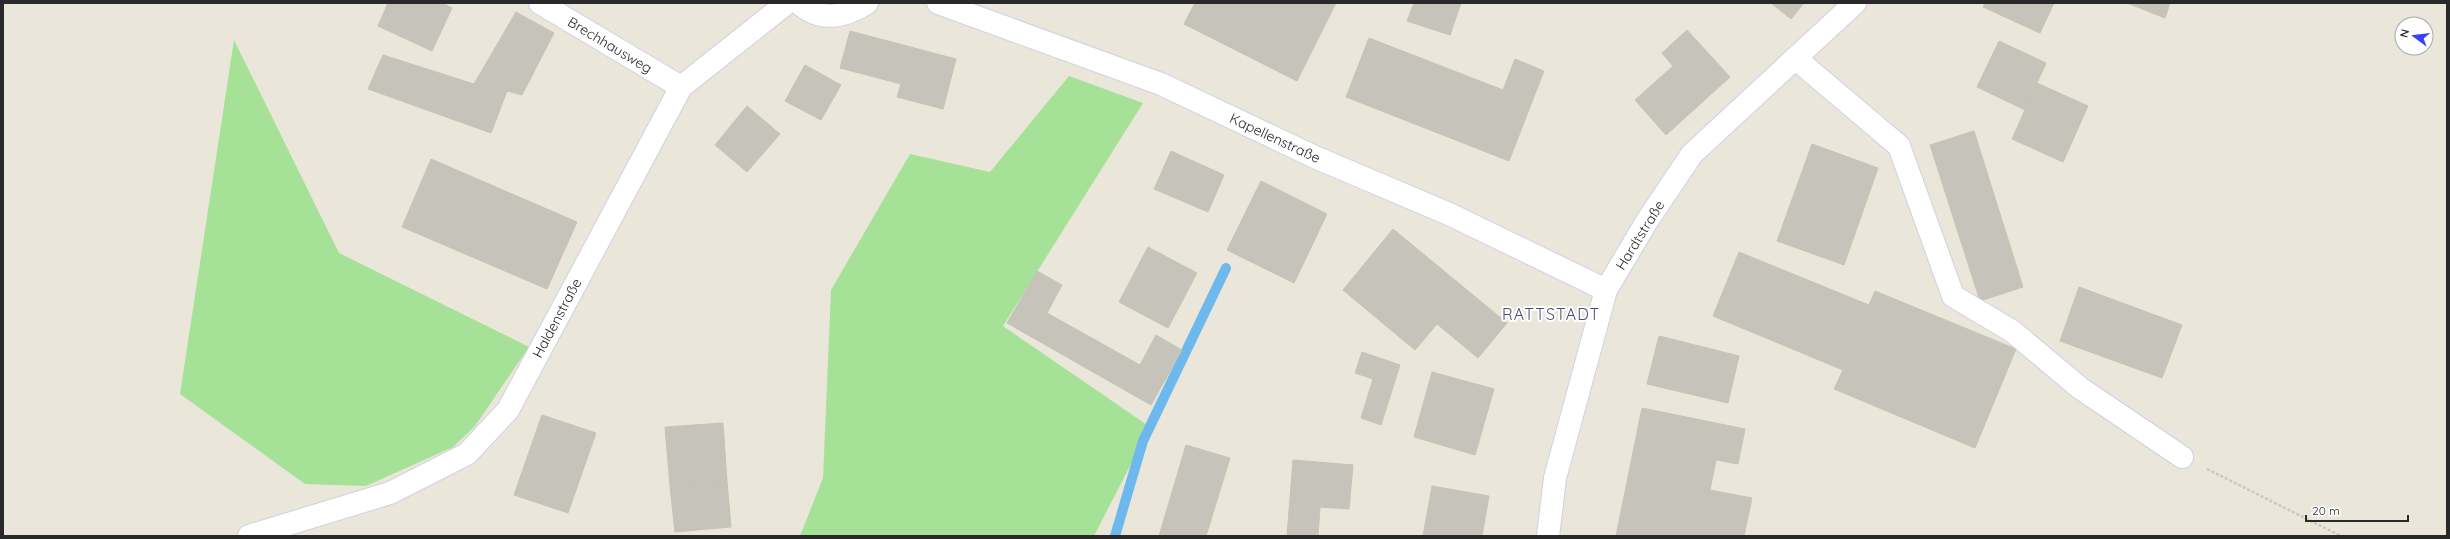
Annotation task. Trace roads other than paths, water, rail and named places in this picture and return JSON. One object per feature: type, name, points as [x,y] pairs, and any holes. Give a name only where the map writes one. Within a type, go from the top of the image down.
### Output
[{"type":"street","name":"Brechhausweg","points":[[540,3],[681,86]]},
{"type":"street","name":"Haldenstraße","points":[[249,536],[390,493],[467,454],[508,410],[681,86],[788,3]]},
{"type":"street","points":[[798,3],[806,9],[821,16],[837,17],[853,12],[866,3]]},
{"type":"street","name":"Kapellenstraße","points":[[938,3],[1161,84],[1317,158],[1449,214],[1606,290]]},
{"type":"street","name":"Hardtstraße","points":[[1548,536],[1555,478],[1606,290],[1647,221],[1692,154],[1855,3]]},
{"type":"street","points":[[1795,58],[1899,146],[1953,296],[2012,331],[2080,388],[2182,457]]},
{"type":"waterway","points":[[1115,536],[1143,441],[1226,268]]},
{"type":"district","name":"RATTSTADT","points":[[1551,314]]}]
